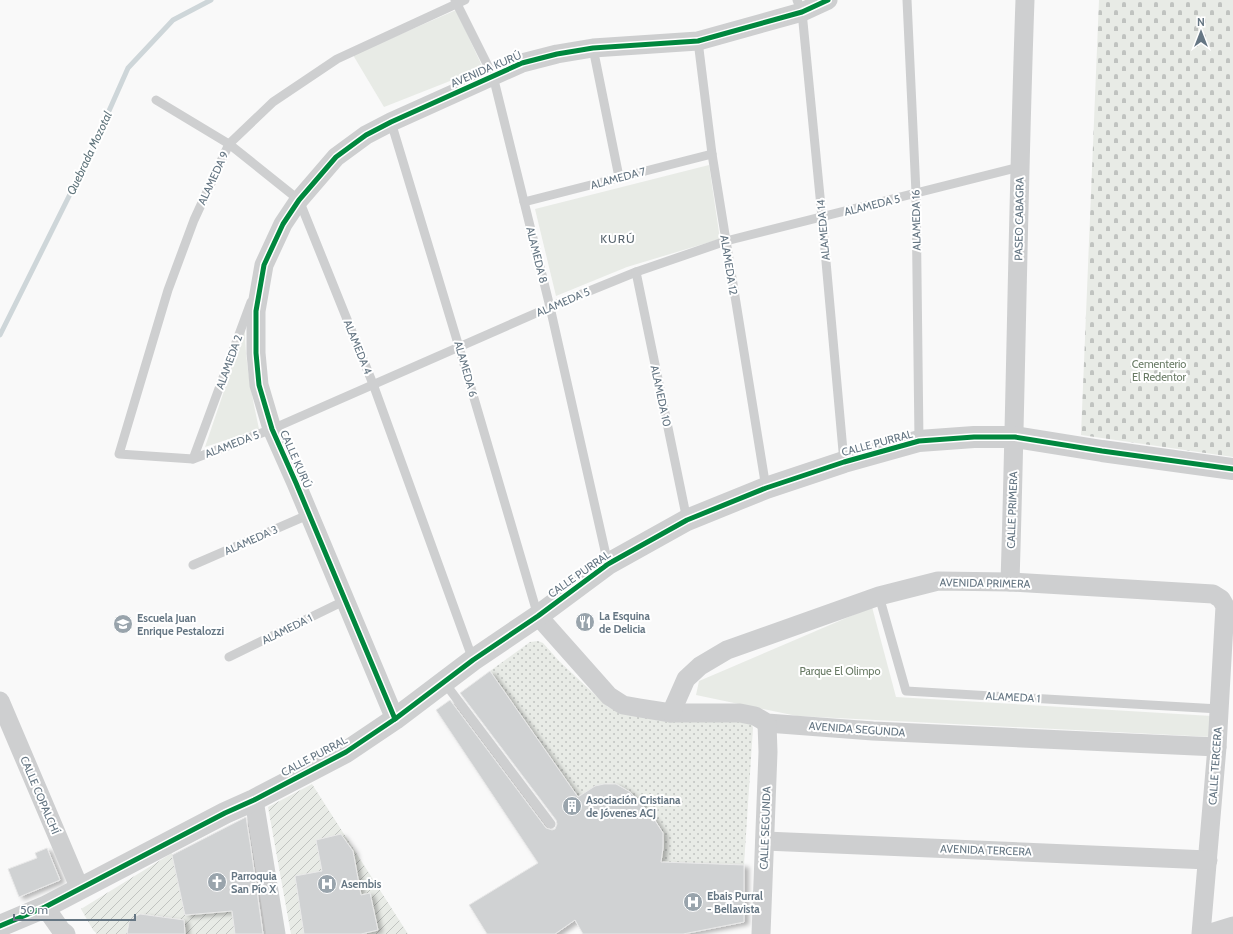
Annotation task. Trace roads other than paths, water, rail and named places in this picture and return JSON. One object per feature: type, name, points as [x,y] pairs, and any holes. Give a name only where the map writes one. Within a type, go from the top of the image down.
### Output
[{"type":"street","name":"AVENIDA KURÚ","points":[[299,200],[336,157],[366,135],[391,122],[522,63],[557,54],[593,48],[698,41],[800,6],[828,0]]},
{"type":"street","name":"PASEO CABAGRA","points":[[1014,437],[1018,315],[1019,167],[1025,0]]},
{"type":"street","name":"CALLE KURÚ","points":[[299,200],[283,224],[264,264],[256,311],[256,354],[259,385],[272,429],[310,514],[395,719]]},
{"type":"street","name":"CALLE PURRAL","points":[[0,926],[45,907],[346,752],[395,719],[473,660],[538,616],[608,564],[687,520],[766,488],[844,462],[919,441],[974,437],[1014,437],[1233,469]]},
{"type":"street","name":"CALLE PRIMERA","points":[[1010,582],[1014,437]]},
{"type":"street","name":"AVENIDA PRIMERA","points":[[671,713],[686,679],[700,666],[727,650],[879,596],[938,581],[1010,582],[1213,594],[1221,599]]},
{"type":"street","name":"CALLE TERCERA","points":[[1201,934],[1217,747],[1225,606],[1221,599]]},
{"type":"street","name":"AVENIDA SEGUNDA","points":[[538,616],[609,696],[623,704],[671,713],[740,713],[755,716],[767,723],[873,731],[1217,747]]},
{"type":"street","name":"CALLE COPALCHÍ","points":[[0,701],[80,889]]},
{"type":"street","name":"CALLE SEGUNDA","points":[[761,934],[768,752],[767,723]]},
{"type":"street","points":[[254,800],[276,934]]},
{"type":"street","name":"AVENIDA TERCERA","points":[[765,841],[1208,860]]},
{"type":"street","points":[[45,907],[61,930],[66,934]]},
{"type":"street","points":[[1207,934],[1233,926]]},
{"type":"lane","name":"ALAMEDA 16","points":[[907,0],[916,193],[919,441]]},
{"type":"lane","name":"ALAMEDA 8","points":[[459,1],[493,76],[550,307],[608,564]]},
{"type":"lane","name":"ALAMEDA 9","points":[[119,454],[168,290],[194,220],[229,144],[273,102],[337,59],[459,1]]},
{"type":"lane","name":"ALAMEDA 14","points":[[800,6],[822,217],[844,462]]},
{"type":"lane","name":"ALAMEDA 12","points":[[698,41],[712,154],[766,488]]},
{"type":"lane","points":[[593,48],[619,178]]},
{"type":"lane","name":"ALAMEDA 4","points":[[156,100],[229,144],[299,200],[373,384],[473,660]]},
{"type":"lane","name":"ALAMEDA 6","points":[[391,122],[538,616]]},
{"type":"lane","name":"ALAMEDA 7","points":[[524,202],[712,154]]},
{"type":"lane","name":"ALAMEDA 5","points":[[119,454],[193,458],[272,429],[550,307],[636,272],[726,242],[1019,167]]},
{"type":"lane","name":"ALAMEDA 2","points":[[193,458],[264,264]]},
{"type":"lane","name":"ALAMEDA 10","points":[[636,272],[687,520]]},
{"type":"lane","name":"ALAMEDA 3","points":[[193,565],[310,514]]},
{"type":"lane","name":"ALAMEDA 1","points":[[879,596],[906,691],[1219,709]]},
{"type":"lane","name":"ALAMEDA 1","points":[[229,657],[346,600]]},
{"type":"lane","points":[[444,682],[551,824]]},
{"type":"waterway","name":"Quebrada Mozotal","points":[[0,335],[89,156],[128,68],[173,20],[211,0]]},
{"type":"place","name":"La Esquina de Delicia","points":[[585,622]]},
{"type":"place","name":"Escuela Juan Enrique Pestalozzi","points":[[123,624]]},
{"type":"place","name":"Asociación Cristiana de Jóvenes ACJ","points":[[572,806]]},
{"type":"place","name":"Parroquia San Pío X","points":[[217,882]]},
{"type":"place","name":"Asembis","points":[[327,884]]},
{"type":"place","name":"Ebais Purral - Bellavista","points":[[693,902]]},
{"type":"district","name":"KURÚ","points":[[618,238]]},
{"type":"park label","name":"Cementerio El Redentor","points":[[1159,370]]},
{"type":"park label","name":"Parque El Olimpo","points":[[840,671]]}]
